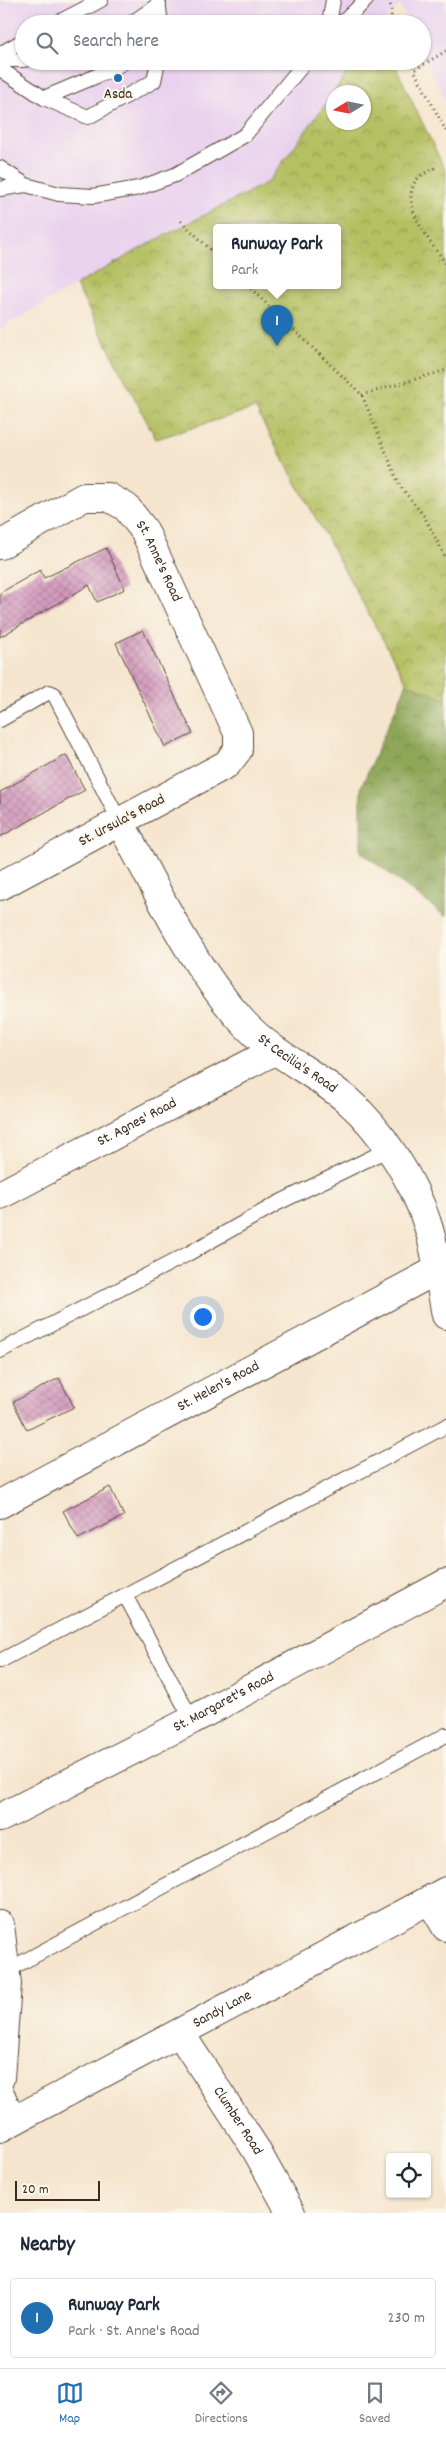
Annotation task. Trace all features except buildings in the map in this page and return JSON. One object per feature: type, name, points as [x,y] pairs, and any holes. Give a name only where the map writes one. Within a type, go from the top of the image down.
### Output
[{"type":"street","name":"St. Anne's Road","points":[[0,545],[84,497],[108,497],[126,507],[144,530],[238,733],[238,750]]},
{"type":"street","name":"St. Ursula's Road","points":[[0,886],[226,764],[238,750]]},
{"type":"street","name":"St Cecilia's Road","points":[[120,822],[189,948],[216,990],[243,1023],[274,1051],[313,1074],[349,1102],[389,1148],[410,1184],[427,1223],[446,1316]]},
{"type":"street","name":"St. Agnes' Road","points":[[0,1195],[274,1051]]},
{"type":"street","name":"St. Helen's Road","points":[[0,1504],[437,1270]]},
{"type":"street","name":"St. Margaret's Road","points":[[0,1818],[192,1720],[446,1583]]},
{"type":"street","points":[[438,1895],[446,1927]]},
{"type":"street","name":"Sandy Lane","points":[[6,2124],[438,1895]]},
{"type":"street","points":[[0,1925],[6,1971],[0,2078]]},
{"type":"street","name":"Clumber Road","points":[[180,2033],[255,2148],[291,2213]]},
{"type":"street","points":[[0,2094],[6,2124]]},
{"type":"lane","points":[[72,15],[101,0]]},
{"type":"lane","points":[[330,15],[333,0]]},
{"type":"lane","points":[[350,15],[366,0]]},
{"type":"lane","points":[[141,15],[158,2]]},
{"type":"lane","points":[[158,2],[160,15]]},
{"type":"lane","points":[[0,54],[15,45]]},
{"type":"lane","points":[[0,60],[15,60]]},
{"type":"lane","points":[[0,69],[44,98],[88,117],[154,82],[156,70]]},
{"type":"lane","points":[[44,98],[111,70]]},
{"type":"lane","points":[[0,168],[26,185],[59,194],[93,196],[139,188],[175,176],[245,135],[299,70]]},
{"type":"lane","points":[[0,190],[26,185]]},
{"type":"lane","points":[[0,720],[49,692],[54,694],[120,822]]},
{"type":"lane","points":[[0,1352],[186,1255],[278,1203],[389,1148]]},
{"type":"lane","points":[[0,1661],[446,1426]]},
{"type":"lane","points":[[125,1595],[192,1720]]},
{"type":"lane","points":[[6,1971],[446,1735]]},
{"type":"path","points":[[390,0],[391,15]]},
{"type":"path","points":[[431,60],[446,51]]},
{"type":"path","points":[[414,70],[446,131]]},
{"type":"path","points":[[435,168],[418,178],[412,195],[414,217],[446,264]]},
{"type":"path","points":[[181,220],[213,252]]},
{"type":"path","points":[[251,289],[362,395],[400,486],[424,516],[446,558]]},
{"type":"path","points":[[362,395],[446,370]]},
{"type":"shaded area","points":[[0,0],[446,0],[446,102],[431,70],[431,15],[405,15],[400,5],[390,15],[15,15],[15,70],[349,70],[339,85],[326,85],[326,105],[268,182],[76,285],[0,329]]},
{"type":"green space","points":[[349,70],[397,70],[446,172],[446,702],[443,698],[407,683],[255,408],[156,439],[76,285],[156,240],[268,182],[326,103],[326,130],[371,130],[371,85],[339,85]]},
{"type":"green space","points":[[156,240],[446,672],[446,917],[361,852],[361,787],[407,683],[255,408],[156,439],[76,285]]},
{"type":"place","name":"Asda","points":[[118,78]]},
{"type":"place","name":"Runway Park","points":[[277,346]]}]
